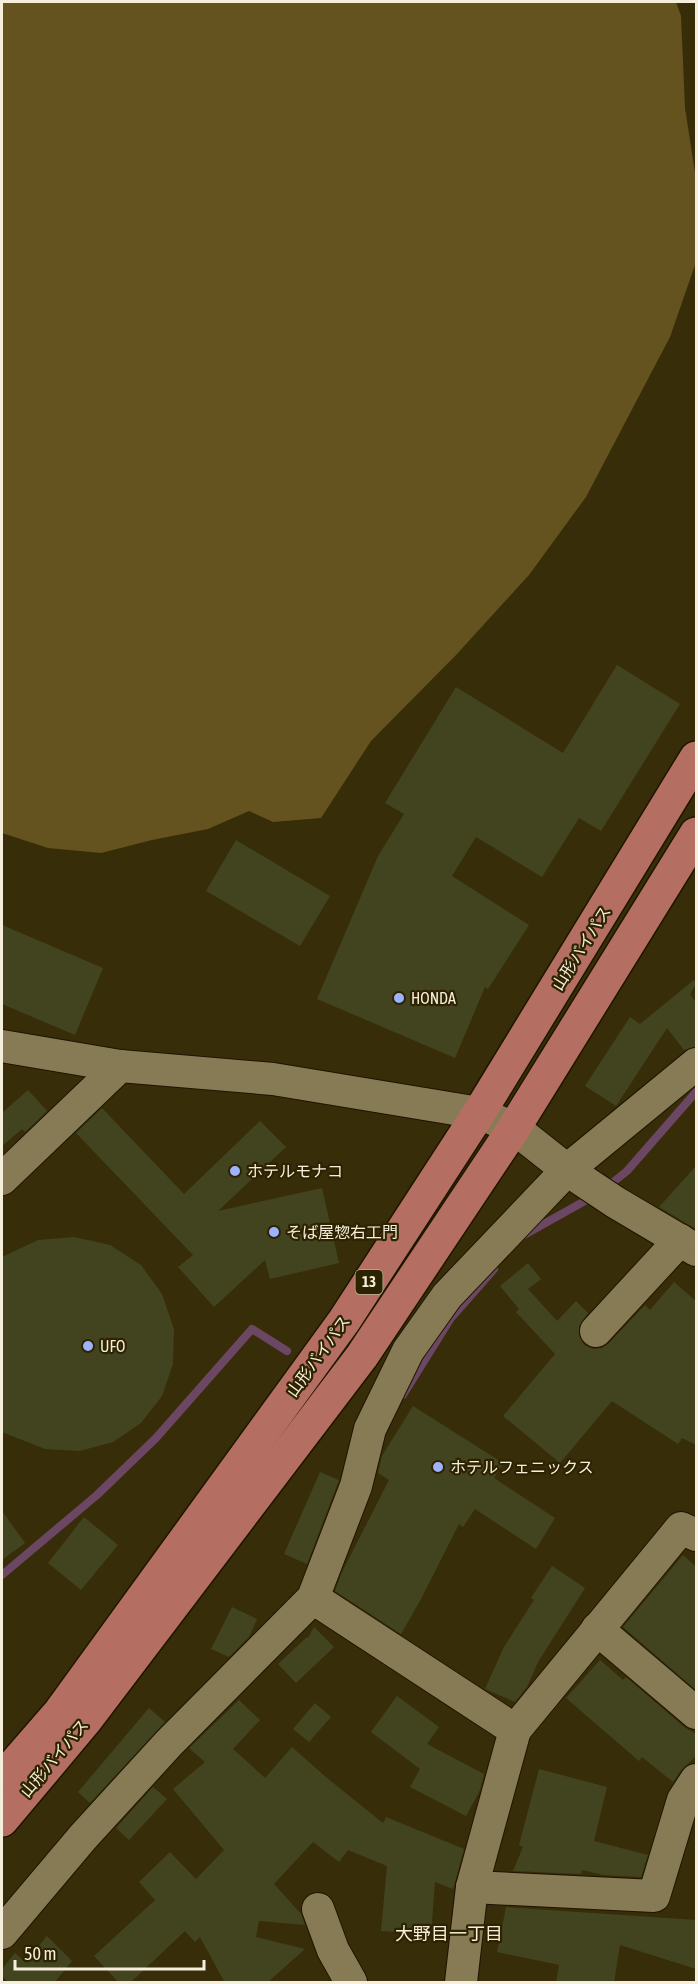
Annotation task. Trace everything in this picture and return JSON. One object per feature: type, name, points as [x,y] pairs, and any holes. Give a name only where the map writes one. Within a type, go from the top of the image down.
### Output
[{"type":"highway","name":"山形バイパス","points":[[2,1779],[60,1712],[344,1321],[479,1113],[696,758]]},
{"type":"highway","name":"山形バイパス","points":[[2,1820],[86,1721],[362,1356],[514,1128],[696,834]]},
{"type":"street","points":[[2,1046],[120,1066],[273,1079],[479,1113],[514,1128],[615,1202],[688,1245],[596,1331]]},
{"type":"street","points":[[2,1933],[83,1837],[169,1743],[313,1598],[356,1486],[370,1429],[408,1351],[447,1296],[578,1177],[696,1064]]},
{"type":"street","points":[[2,1179],[120,1066]]},
{"type":"street","points":[[461,1983],[472,1887],[515,1730],[681,1528],[696,1535]]},
{"type":"street","points":[[313,1598],[515,1730]]},
{"type":"street","points":[[597,1629],[696,1713]]},
{"type":"street","points":[[472,1887],[654,1896],[683,1800],[696,1780]]},
{"type":"street","points":[[318,1909],[333,1950],[351,1983]]},
{"type":"shaded area","points":[[2,2],[676,2],[681,16],[685,108],[696,179],[696,250],[695,265],[670,337],[586,497],[529,575],[457,654],[371,741],[321,818],[273,822],[249,811],[208,829],[101,853],[48,848],[2,833]]},
{"type":"building","points":[[617,665],[680,704],[601,831],[579,818],[542,877],[476,837],[452,876],[529,925],[488,989],[485,987],[455,1058],[317,999],[378,856],[404,814],[385,803],[456,687],[563,753]]},
{"type":"building","points":[[236,840],[330,896],[300,946],[206,891]]},
{"type":"building","points":[[2,925],[103,968],[75,1035],[2,1004]]},
{"type":"building","points":[[694,980],[696,984],[690,994],[696,1003],[696,1047],[684,1050],[667,1028],[616,1106],[585,1086],[630,1017],[640,1024]]},
{"type":"building","points":[[28,1090],[47,1111],[25,1132],[22,1129],[2,1146],[2,1113]]},
{"type":"building","points":[[102,1108],[184,1194],[260,1121],[286,1147],[218,1211],[322,1188],[339,1263],[270,1279],[265,1260],[214,1307],[178,1267],[193,1255],[76,1133]]},
{"type":"building","points":[[696,1166],[696,1229],[659,1207]]},
{"type":"building","name":"UFO","points":[[74,1237],[110,1245],[141,1265],[162,1294],[174,1329],[173,1364],[162,1396],[141,1423],[113,1442],[80,1451],[45,1449],[2,1432],[2,1257],[38,1240]]},
{"type":"building","points":[[528,1263],[541,1279],[528,1289],[557,1321],[576,1301],[588,1313],[579,1326],[579,1336],[584,1345],[593,1349],[602,1348],[609,1343],[645,1305],[650,1310],[674,1282],[696,1301],[696,1445],[682,1438],[678,1444],[612,1401],[560,1463],[503,1416],[555,1354],[516,1312],[519,1309],[500,1286]]},
{"type":"building","points":[[413,1406],[503,1463],[494,1478],[555,1518],[536,1549],[475,1509],[463,1527],[459,1524],[401,1634],[335,1591],[342,1572],[389,1480],[378,1473],[382,1456]]},
{"type":"building","points":[[320,1472],[339,1480],[307,1564],[284,1554]]},
{"type":"building","points":[[2,1511],[25,1543],[2,1560]]},
{"type":"building","points":[[84,1517],[118,1545],[81,1590],[48,1563]]},
{"type":"building","points":[[683,1555],[696,1567],[696,1690],[623,1627]]},
{"type":"building","points":[[552,1566],[585,1588],[538,1662],[527,1687],[515,1702],[485,1689],[504,1647],[534,1600],[531,1598]]},
{"type":"building","points":[[232,1607],[257,1619],[249,1637],[229,1657],[211,1649]]},
{"type":"building","points":[[314,1627],[334,1647],[296,1683],[278,1664],[308,1638]]},
{"type":"building","points":[[600,1660],[623,1680],[626,1677],[684,1727],[696,1734],[696,1756],[681,1770],[673,1782],[642,1757],[639,1761],[566,1698]]},
{"type":"building","points":[[397,1696],[439,1727],[427,1744],[484,1774],[480,1790],[466,1816],[410,1787],[420,1769],[371,1732]]},
{"type":"building","points":[[239,1700],[260,1720],[233,1749],[265,1778],[292,1747],[383,1823],[386,1817],[464,1849],[453,1889],[435,1882],[431,1935],[381,1931],[387,1866],[348,1850],[339,1862],[313,1842],[274,1884],[301,1914],[305,1925],[259,1921],[256,1937],[305,1949],[267,1983],[225,1983],[200,1937],[195,1942],[185,1931],[130,1983],[119,1983],[94,1956],[155,1900],[139,1882],[170,1852],[196,1879],[224,1850],[173,1789],[205,1762],[189,1748]]},
{"type":"building","points":[[315,1703],[331,1717],[309,1742],[293,1729]]},
{"type":"building","points":[[149,1708],[165,1722],[90,1803],[78,1792]]},
{"type":"building","points":[[539,1769],[607,1787],[594,1841],[648,1855],[641,1877],[603,1875],[582,1870],[581,1874],[513,1871],[523,1847],[519,1845]]},
{"type":"building","points":[[153,1787],[167,1799],[129,1840],[116,1828]]},
{"type":"building","points":[[506,1907],[696,1920],[696,1969],[620,1945],[614,1983],[556,1983],[559,1965],[497,1952]]},
{"type":"building","points":[[47,1936],[72,1961],[54,1983],[9,1983],[2,1976],[2,1969],[15,1953],[25,1962]]},
{"type":"waterway","points":[[607,1187],[627,1171],[696,1092]]},
{"type":"waterway","points":[[524,1235],[592,1197]]},
{"type":"waterway","points":[[403,1395],[451,1318],[494,1269]]},
{"type":"waterway","points":[[2,1575],[97,1495],[156,1438],[252,1329],[287,1351]]},
{"type":"place","name":"HONDA","points":[[399,998]]},
{"type":"place","name":"ホテルモナコ","points":[[235,1171]]},
{"type":"place","name":"そば屋惣右工門","points":[[274,1232]]},
{"type":"place","name":"UFO","points":[[88,1346]]},
{"type":"place","name":"ホテルフェニックス","points":[[438,1467]]},
{"type":"district","name":"大野目一丁目","points":[[449,1934]]}]
